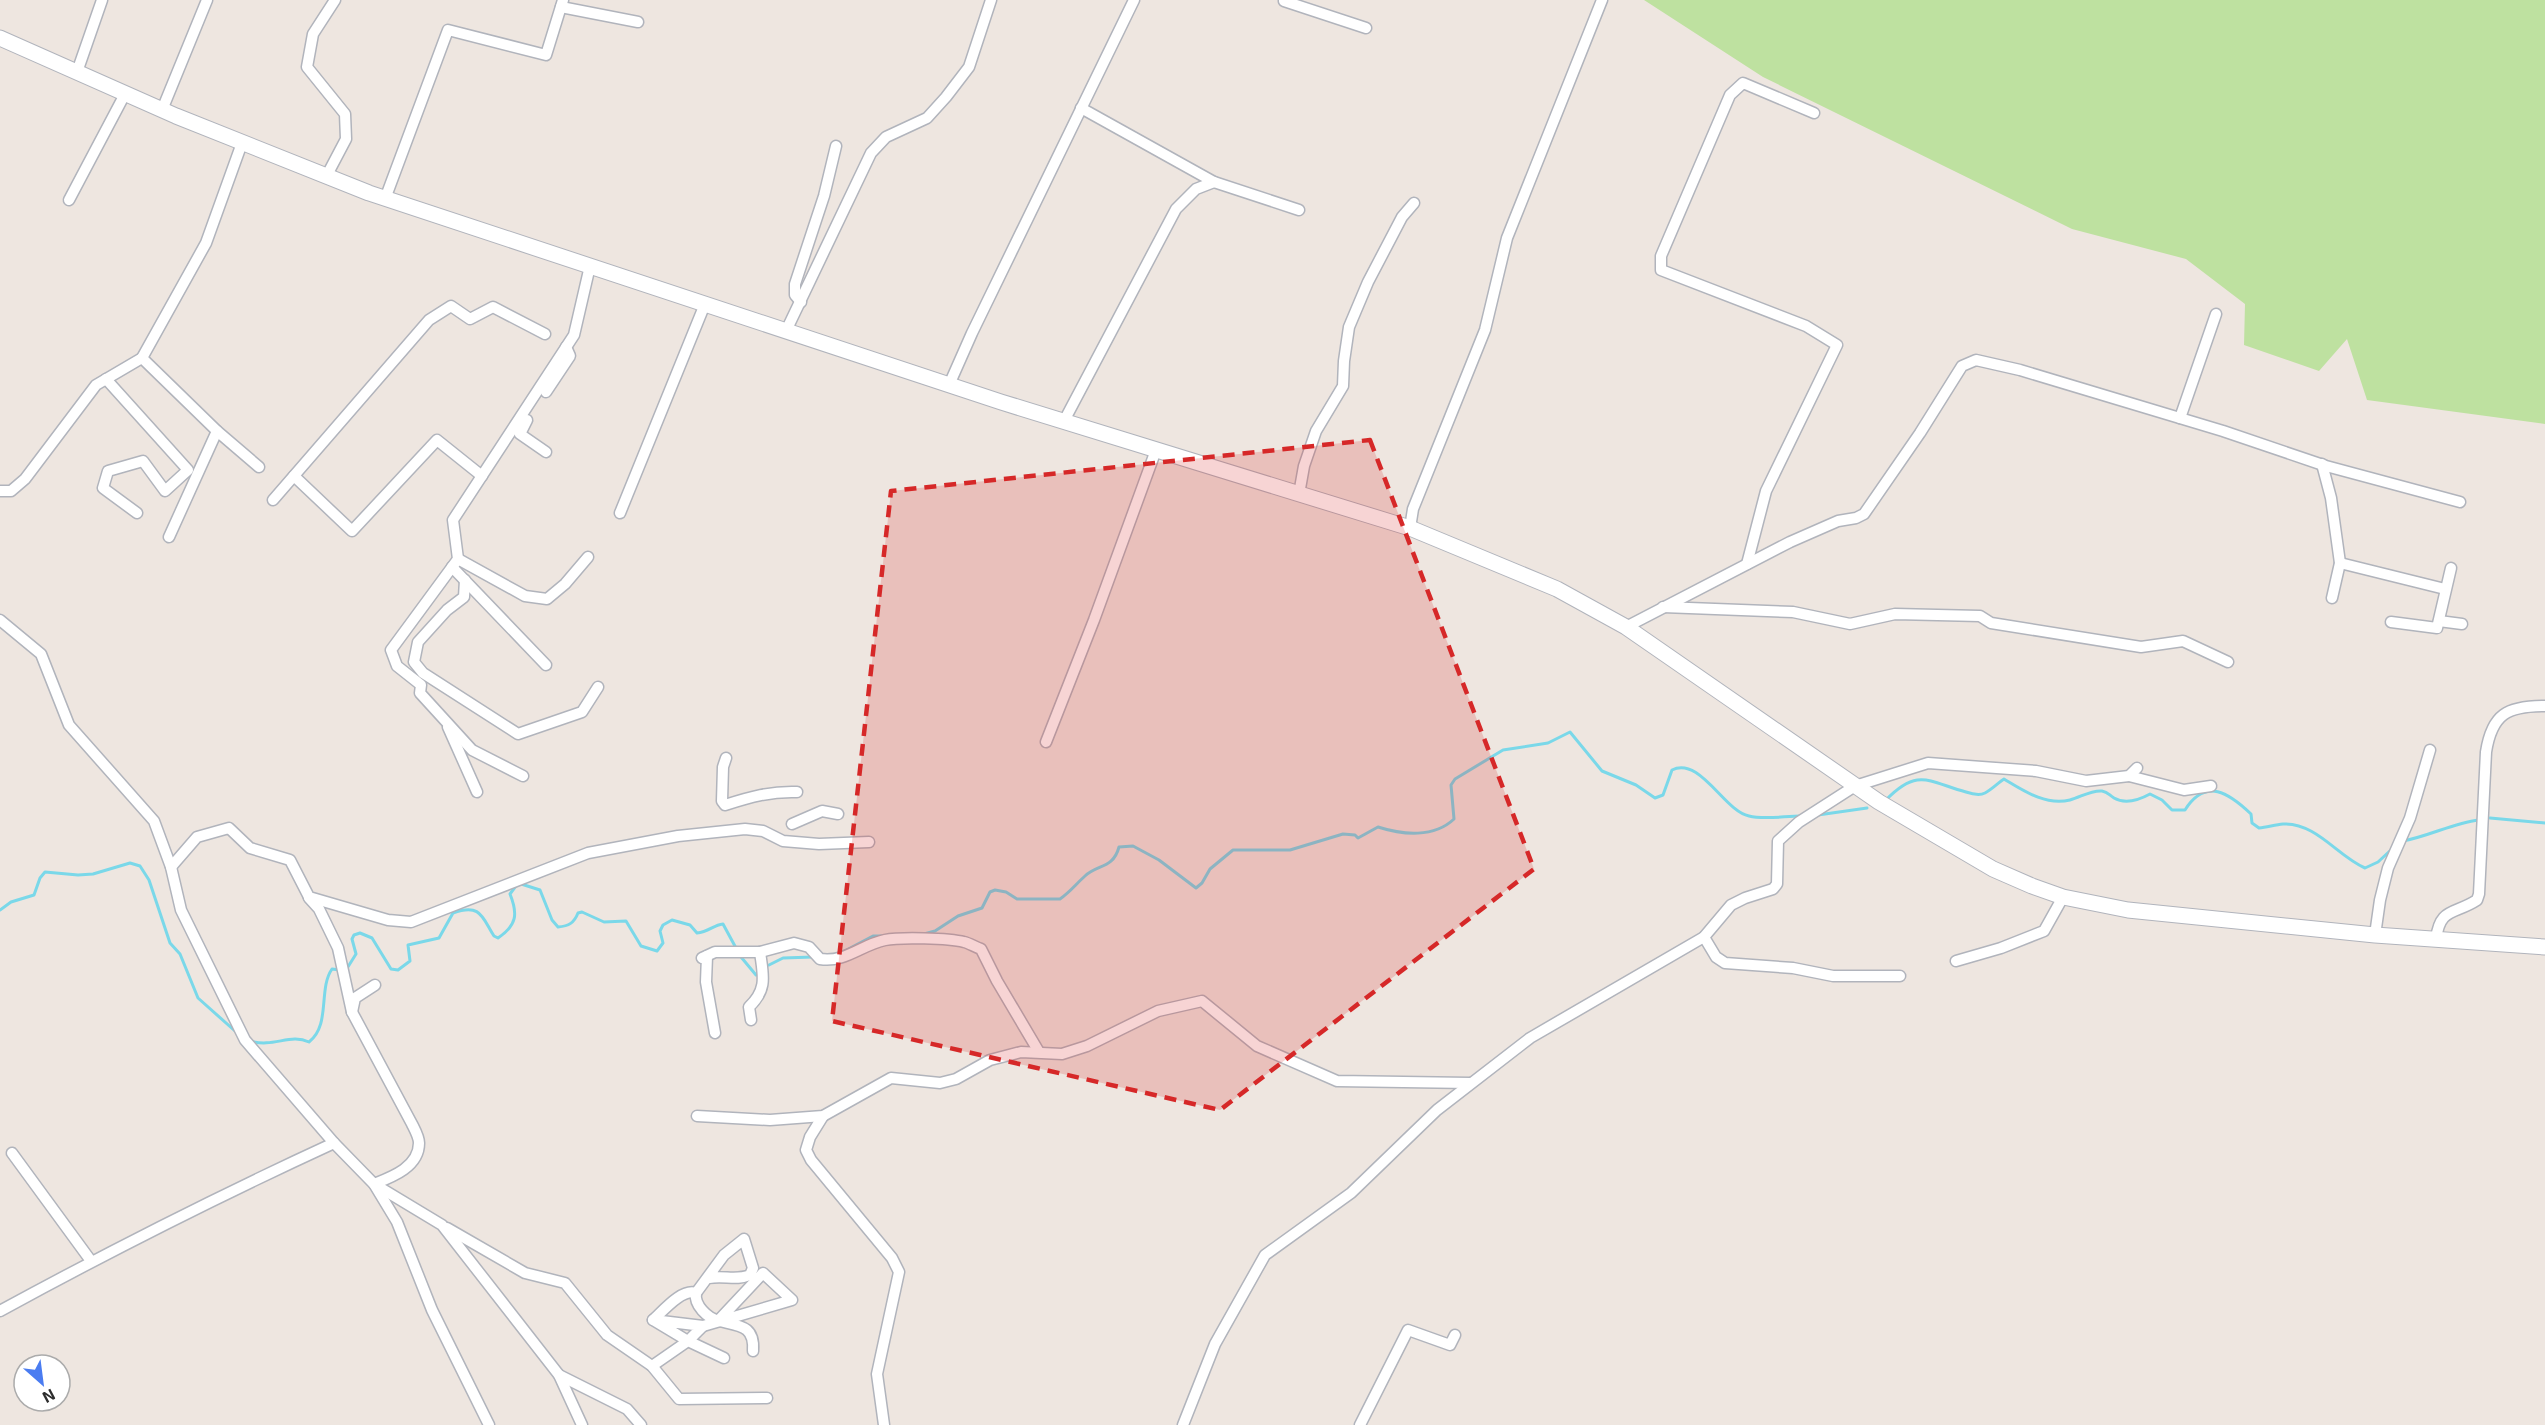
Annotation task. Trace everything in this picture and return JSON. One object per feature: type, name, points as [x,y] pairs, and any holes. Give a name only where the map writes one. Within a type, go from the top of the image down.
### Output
[{"type":"main road","points":[[0,38],[162,110],[385,199],[950,385],[1410,528],[1557,589],[1626,627],[1879,802],[1993,869],[2063,897],[2128,910],[2375,935],[2545,947]]},
{"type":"street","points":[[77,72],[102,0]]},
{"type":"street","points":[[162,110],[207,0]]},
{"type":"street","points":[[786,331],[871,153],[886,137],[927,118],[946,97],[969,67],[991,0]]},
{"type":"street","points":[[950,385],[972,333],[1134,0]]},
{"type":"street","points":[[1283,0],[1366,28]]},
{"type":"street","points":[[1410,528],[1413,509],[1485,330],[1507,238],[1602,0]]},
{"type":"street","points":[[327,177],[346,138],[345,114],[307,67],[314,34],[332,2]]},
{"type":"street","points":[[385,199],[448,30],[546,55],[562,3],[638,22]]},
{"type":"street","points":[[1747,564],[1766,491],[1837,345],[1806,326],[1661,270],[1661,256],[1730,95],[1743,83],[1814,113]]},
{"type":"street","points":[[69,200],[125,94]]},
{"type":"street","points":[[1081,108],[1214,182],[1299,210]]},
{"type":"street","points":[[0,491],[11,491],[25,479],[96,385],[142,358],[206,243],[242,143]]},
{"type":"street","points":[[801,302],[795,295],[795,284],[824,196],[836,146]]},
{"type":"street","points":[[1064,421],[1176,210],[1196,189],[1214,182]]},
{"type":"street","points":[[1299,494],[1304,466],[1317,431],[1343,386],[1349,327],[1368,282],[1402,217],[1414,203]]},
{"type":"street","points":[[546,665],[465,580],[455,563],[453,520],[574,335],[590,266]]},
{"type":"street","points":[[620,513],[705,304]]},
{"type":"street","points":[[273,501],[429,320],[451,306],[470,319],[493,307],[545,334]]},
{"type":"street","points":[[2180,418],[2216,314]]},
{"type":"street","points":[[546,452],[520,434],[520,430],[570,356],[566,347]]},
{"type":"street","points":[[142,358],[217,431],[260,467]]},
{"type":"street","points":[[1626,627],[1747,564],[1838,521],[1864,514],[1920,433],[1962,366],[1976,360],[2020,370],[2322,464],[2460,502]]},
{"type":"street","points":[[106,379],[188,470],[165,491],[143,461],[108,471],[103,488],[137,513]]},
{"type":"street","points":[[169,537],[217,431]]},
{"type":"street","points":[[294,476],[352,531],[437,440],[482,476]]},
{"type":"street","points":[[1046,742],[1094,620],[1156,450]]},
{"type":"street","points":[[2322,464],[2331,498],[2340,563],[2332,598]]},
{"type":"street","points":[[455,563],[525,596],[546,599],[565,584],[588,556]]},
{"type":"street","points":[[455,563],[390,650],[397,666],[421,685],[420,693],[472,750],[523,776]]},
{"type":"street","points":[[2340,563],[2445,589]]},
{"type":"street","points":[[2391,622],[2437,628],[2451,568]]},
{"type":"street","points":[[465,580],[464,597],[447,610],[418,642],[414,662],[423,673],[518,734],[582,712],[598,687]]},
{"type":"street","points":[[1663,607],[1792,612],[1850,624],[1895,614],[1980,616],[1991,623],[2141,646],[2183,641],[2228,662]]},
{"type":"street","points":[[0,620],[41,654],[69,725],[154,821],[171,867],[181,910],[245,1040],[334,1143],[374,1184],[398,1222],[432,1310],[489,1425]]},
{"type":"street","points":[[2439,621],[2462,624]]},
{"type":"street","points":[[2436,939],[2438,924],[2445,916],[2477,900],[2479,894],[2486,752],[2490,730],[2503,714],[2527,706],[2545,706]]},
{"type":"street","points":[[444,717],[477,792]]},
{"type":"street","points":[[2375,935],[2388,868],[2410,818],[2430,750]]},
{"type":"street","points":[[726,758],[723,767],[722,801],[725,805],[752,796],[797,792]]},
{"type":"street","points":[[1183,1425],[1215,1344],[1264,1255],[1352,1193],[1437,1110],[1530,1038],[1704,937],[1731,905],[1773,889],[1777,884],[1778,841],[1799,822],[1856,786],[1928,763],[2036,771],[2086,781],[2133,772],[2184,790],[2211,786]]},
{"type":"street","points":[[792,824],[822,811],[838,814]]},
{"type":"street","points":[[171,867],[197,837],[229,828],[250,848],[290,860],[309,897],[319,909],[338,948],[352,1012],[412,1124],[419,1142],[414,1158],[400,1174],[374,1184]]},
{"type":"street","points":[[309,897],[388,920],[411,922],[588,853],[678,836],[745,829],[763,831],[783,841],[819,844],[869,842]]},
{"type":"street","points":[[1956,961],[2001,948],[2044,931],[2063,897]]},
{"type":"street","points":[[1704,937],[1716,957],[1725,963],[1793,968],[1833,976],[1900,976]]},
{"type":"street","points":[[715,1033],[704,957],[715,952],[760,952],[778,946],[802,944],[809,947],[820,959],[831,961],[886,940],[963,942],[981,949],[996,981],[1039,1052]]},
{"type":"street","points":[[750,1020],[749,1007],[759,998],[763,983],[760,952]]},
{"type":"street","points":[[352,1012],[355,998],[375,985]]},
{"type":"street","points":[[697,1116],[770,1120],[823,1116],[891,1078],[940,1083],[956,1079],[990,1059],[1021,1052],[1062,1054],[1087,1046],[1158,1011],[1202,1001],[1257,1046],[1337,1081],[1470,1083]]},
{"type":"street","points":[[823,1116],[810,1137],[806,1149],[811,1160],[892,1258],[899,1272],[876,1374],[884,1425]]},
{"type":"street","points":[[0,1311],[241,1186],[334,1143]]},
{"type":"street","points":[[12,1153],[91,1262]]},
{"type":"street","points":[[374,1184],[525,1273],[565,1283],[607,1335],[652,1366],[679,1399],[767,1398]]},
{"type":"street","points":[[442,1225],[559,1375],[582,1425]]},
{"type":"street","points":[[709,1278],[720,1276],[740,1279],[750,1275],[753,1268],[744,1239],[724,1255],[696,1293],[695,1299],[700,1308],[718,1321],[736,1324],[750,1333],[754,1342],[753,1351]]},
{"type":"street","points":[[653,1320],[703,1326],[792,1300],[763,1273],[718,1321]]},
{"type":"street","points":[[653,1320],[684,1294],[691,1291],[696,1293]]},
{"type":"street","points":[[653,1320],[688,1341],[724,1358]]},
{"type":"street","points":[[652,1366],[688,1341],[703,1326]]},
{"type":"street","points":[[1360,1425],[1408,1330],[1450,1345],[1455,1335]]},
{"type":"street","points":[[559,1375],[627,1409],[641,1425]]},
{"type":"highlighted area","points":[[1370,440],[1534,869],[1220,1110],[832,1021],[891,491]]},
{"type":"green space","points":[[1644,0],[2545,0],[2545,424],[2367,400],[2347,339],[2319,371],[2244,345],[2245,304],[2186,259],[2072,229],[1763,77]]},
{"type":"waterway","points":[[924,934],[935,931],[958,916],[982,908],[990,892],[995,890],[1006,892],[1017,899],[1060,899],[1090,872],[1109,863],[1119,847],[1133,846],[1159,860],[1196,888],[1202,883],[1210,869],[1233,850],[1290,850],[1343,834],[1355,835],[1358,838],[1378,827],[1398,832],[1428,832],[1454,819],[1451,785],[1455,779],[1503,750],[1548,743],[1570,732],[1602,771],[1636,785],[1655,798],[1663,795],[1672,770],[1682,768],[1702,777],[1730,805],[1749,816],[1768,818],[1801,816]]},
{"type":"waterway","points":[[1886,800],[1907,783],[1916,780],[1933,781],[1978,795],[1987,792],[2004,779],[2036,796],[2052,801],[2070,800],[2098,791],[2106,792],[2123,801],[2137,800],[2150,794],[2162,800],[2172,810],[2185,810],[2193,800],[2209,791],[2226,795],[2243,806],[2251,814],[2252,823],[2259,828],[2283,824],[2306,829],[2317,834],[2365,868],[2378,862],[2392,849]]},
{"type":"waterway","points":[[1818,815],[1867,808]]},
{"type":"waterway","points":[[2490,818],[2545,823]]},
{"type":"waterway","points":[[2403,841],[2479,820]]},
{"type":"waterway","points":[[0,910],[11,902],[34,895],[40,878],[45,872],[78,875],[93,874],[130,863],[140,866],[149,880],[170,943],[180,954],[198,998],[235,1031]]},
{"type":"waterway","points":[[346,970],[356,954],[352,939],[354,935],[360,933],[372,938],[391,969],[398,970],[410,961],[408,945],[439,938],[453,913],[462,910],[475,911],[480,914],[494,936],[498,938],[509,928],[514,919],[515,913],[510,894],[518,883],[540,890],[552,920],[558,927],[571,923],[578,913],[582,912],[604,922],[626,921],[641,946],[657,951],[663,943],[660,931],[663,925],[672,920],[690,925],[697,933],[723,924],[736,948]]},
{"type":"waterway","points":[[837,955],[873,936],[882,936]]},
{"type":"waterway","points":[[741,957],[756,975]]},
{"type":"waterway","points":[[769,965],[783,958],[813,957]]},
{"type":"waterway","points":[[250,1041],[267,1043],[295,1039],[309,1042],[316,1035],[320,1026],[328,977],[332,969],[340,970]]}]
